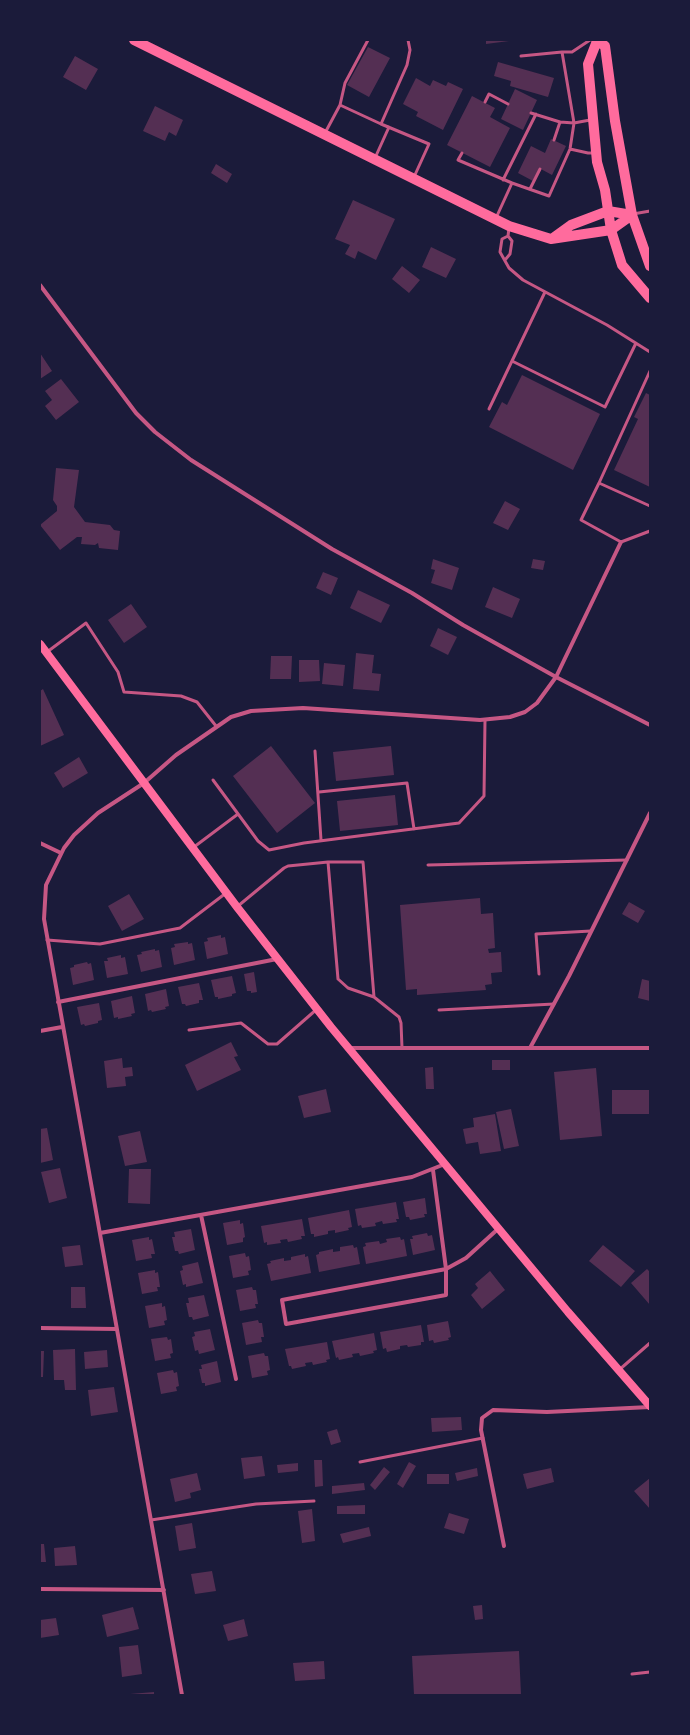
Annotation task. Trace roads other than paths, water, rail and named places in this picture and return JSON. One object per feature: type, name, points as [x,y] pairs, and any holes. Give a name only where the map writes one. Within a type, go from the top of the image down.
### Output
[{"type":"main road","points":[[650,266],[632,215],[615,121],[605,46],[594,40],[588,64],[596,153],[605,190],[611,230],[622,265],[650,298]]},
{"type":"main road","points":[[139,41],[495,220],[509,231],[551,240],[611,230],[632,215]]},
{"type":"main road","points":[[551,240],[571,225],[608,211],[632,215]]},
{"type":"main road","points":[[40,644],[226,893],[348,1048],[650,1407]]},
{"type":"street","points":[[40,285],[136,413],[155,432],[185,455],[332,549],[556,677],[650,725]]},
{"type":"street","points":[[182,1695],[47,940],[44,919],[46,885],[61,853],[74,835],[98,813],[144,783],[176,755],[231,717],[251,711],[303,708],[485,720],[510,717],[525,712],[537,703],[556,677],[621,542]]},
{"type":"street","points":[[530,1048],[554,1004],[650,813]]},
{"type":"street","points":[[40,843],[61,853]]},
{"type":"street","points":[[58,1002],[278,959]]},
{"type":"street","points":[[40,1031],[62,1027]]},
{"type":"street","points":[[348,1048],[650,1048]]},
{"type":"street","points":[[100,1233],[412,1177],[445,1164]]},
{"type":"street","points":[[433,1170],[446,1269],[446,1295],[286,1324],[282,1300],[446,1269],[466,1258],[499,1228]]},
{"type":"street","points":[[201,1215],[236,1379]]},
{"type":"street","points":[[40,1328],[117,1329]]},
{"type":"street","points":[[504,1546],[481,1430],[482,1418],[493,1410],[547,1412],[650,1407]]},
{"type":"street","points":[[40,1589],[164,1590]]},
{"type":"lane","points":[[324,134],[340,105],[345,83],[368,40]]},
{"type":"lane","points":[[381,124],[407,65],[410,50],[408,40]]},
{"type":"lane","points":[[521,56],[572,52],[594,40]]},
{"type":"lane","points":[[462,152],[458,160],[503,180],[549,196],[570,149],[574,123],[562,52]]},
{"type":"lane","points":[[485,102],[489,94],[508,104]]},
{"type":"lane","points":[[340,105],[429,144],[413,179]]},
{"type":"lane","points":[[531,113],[560,122],[574,123],[593,119]]},
{"type":"lane","points":[[503,180],[536,114]]},
{"type":"lane","points":[[554,140],[560,122]]},
{"type":"lane","points":[[374,159],[389,127]]},
{"type":"lane","points":[[570,149],[588,154],[596,153]]},
{"type":"lane","points":[[530,190],[540,169]]},
{"type":"lane","points":[[495,220],[512,183]]},
{"type":"lane","points":[[632,215],[650,211]]},
{"type":"lane","points":[[505,260],[510,254],[512,241],[509,231]]},
{"type":"lane","points":[[509,231],[502,239],[500,252],[509,268],[523,280],[607,325],[650,352]]},
{"type":"lane","points":[[490,409],[545,292]]},
{"type":"lane","points":[[512,361],[605,407],[636,343]]},
{"type":"lane","points":[[650,371],[581,520],[621,542],[650,531]]},
{"type":"lane","points":[[599,483],[650,506]]},
{"type":"lane","points":[[46,652],[86,623],[118,672],[124,692],[181,696],[197,702],[216,726]]},
{"type":"lane","points":[[213,780],[258,841],[269,850],[321,840],[459,823],[484,796],[485,720]]},
{"type":"lane","points":[[315,751],[319,792],[321,840]]},
{"type":"lane","points":[[319,792],[407,783],[414,829]]},
{"type":"lane","points":[[192,848],[238,814]]},
{"type":"lane","points":[[428,865],[627,860]]},
{"type":"lane","points":[[237,907],[284,868],[328,862],[360,861],[364,865],[374,997]]},
{"type":"lane","points":[[328,862],[338,979],[348,988],[374,997],[399,1017],[401,1023],[402,1048]]},
{"type":"lane","points":[[47,940],[100,944],[180,928],[226,893]]},
{"type":"lane","points":[[539,974],[536,934],[591,931]]},
{"type":"lane","points":[[439,1010],[554,1004]]},
{"type":"lane","points":[[189,1030],[241,1023],[268,1044],[277,1044],[317,1009]]},
{"type":"lane","points":[[618,1370],[650,1343]]},
{"type":"lane","points":[[360,1462],[483,1438]]},
{"type":"lane","points":[[151,1520],[256,1504],[314,1501]]},
{"type":"lane","points":[[632,1674],[650,1672]]}]
